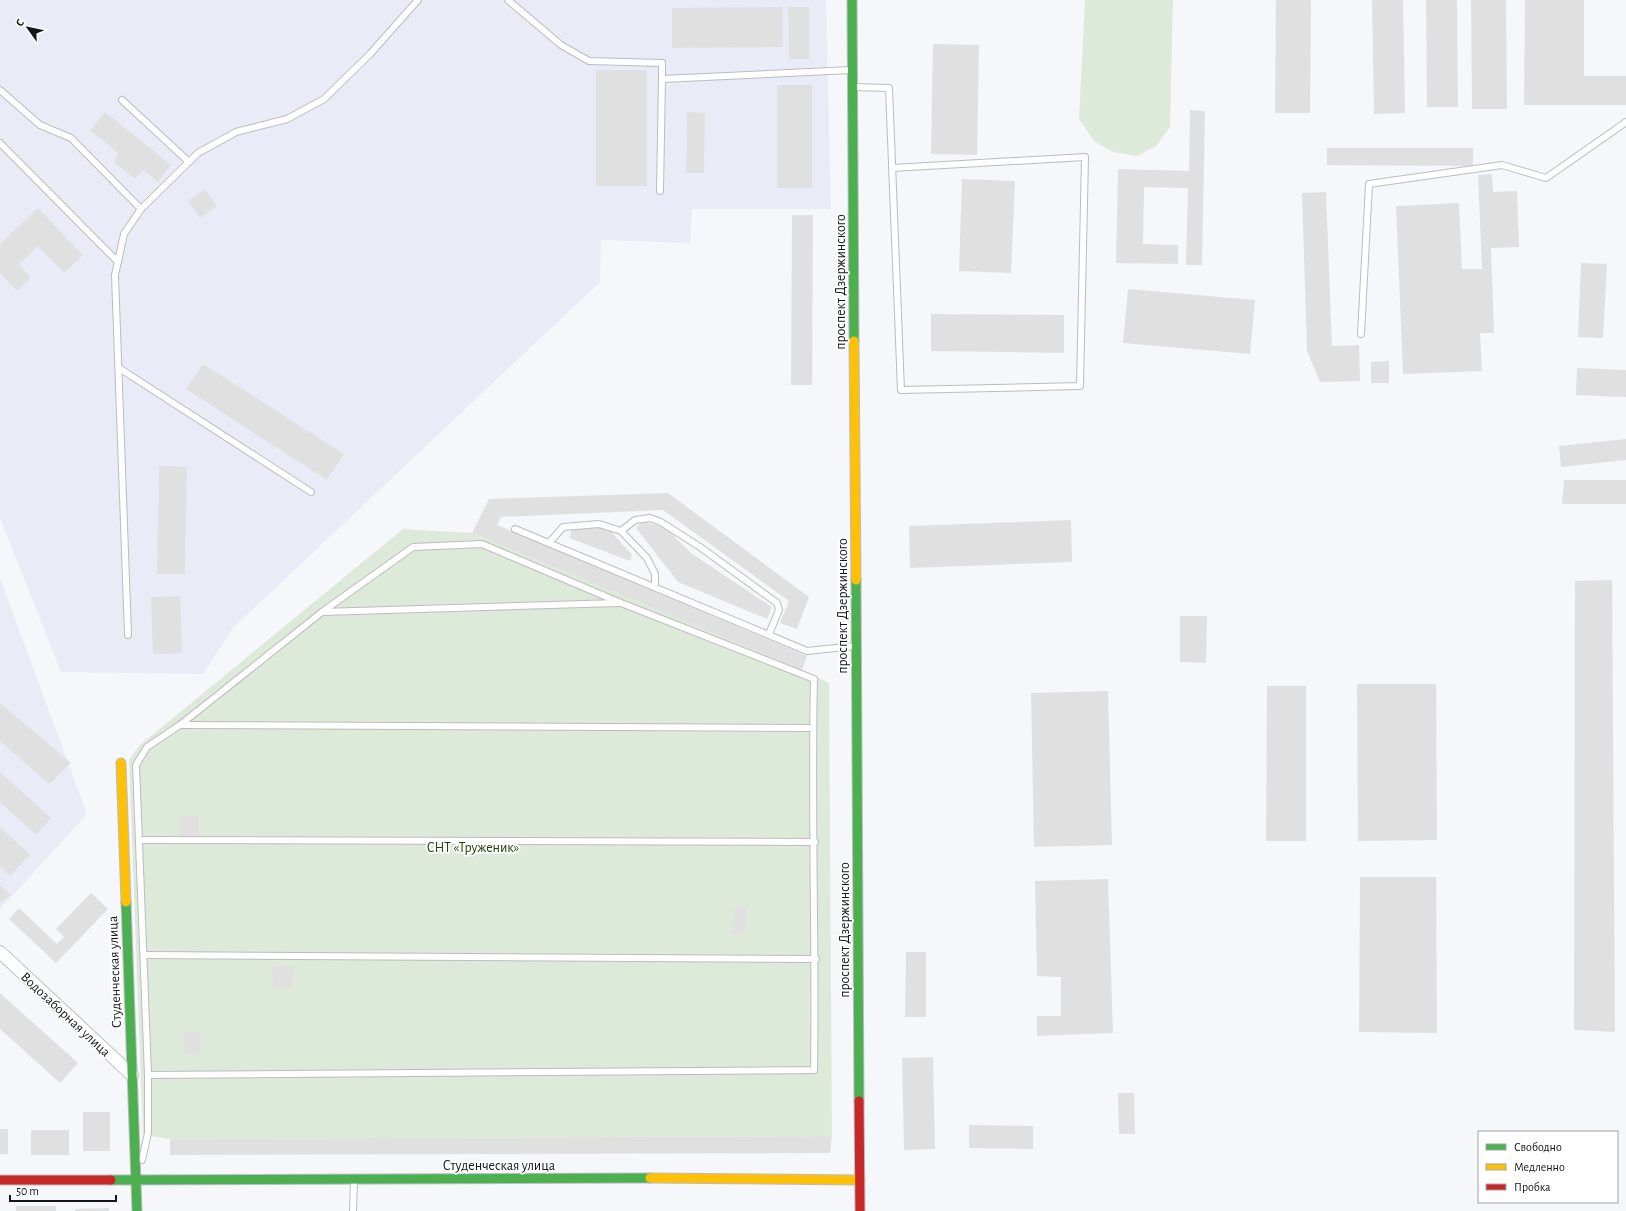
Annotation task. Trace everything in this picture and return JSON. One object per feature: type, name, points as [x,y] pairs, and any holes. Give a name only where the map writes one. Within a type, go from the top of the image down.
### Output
[{"type":"street","name":"проспект Дзержинского","points":[[852,0],[860,1211]]},
{"type":"street","name":"Студенческая улица","points":[[121,763],[132,1075],[138,1180],[137,1211]]},
{"type":"street","name":"Водозаборная улица","points":[[0,952],[132,1075]]},
{"type":"street","name":"Студенческая улица","points":[[0,1180],[725,1178],[860,1180]]},
{"type":"lane","points":[[128,635],[116,275],[124,234],[140,209],[198,153],[236,132],[287,119],[324,98],[370,54],[418,0]]},
{"type":"lane","points":[[508,0],[561,45],[588,61],[662,63],[660,191]]},
{"type":"lane","points":[[662,79],[852,70]]},
{"type":"lane","points":[[852,86],[889,88],[892,168],[901,390],[1080,386],[1085,157],[892,168]]},
{"type":"lane","points":[[0,90],[40,125],[72,138],[140,209]]},
{"type":"lane","points":[[122,100],[189,162]]},
{"type":"lane","points":[[1362,334],[1369,184],[1502,165],[1546,178],[1626,122]]},
{"type":"lane","points":[[0,143],[118,262]]},
{"type":"lane","points":[[119,368],[312,492]]},
{"type":"lane","points":[[621,531],[635,520],[650,518],[661,522],[700,547],[777,603],[780,610],[769,634]]},
{"type":"lane","points":[[549,543],[563,527],[600,524],[621,531],[648,558],[655,574],[655,587]]},
{"type":"lane","points":[[515,529],[807,651],[856,646]]},
{"type":"lane","points":[[138,1180],[148,1132],[148,1075],[136,766],[147,747],[180,725],[322,612],[413,547],[482,544],[621,603],[814,679],[813,728],[816,959],[814,1070],[148,1075]]},
{"type":"lane","points":[[322,612],[621,603]]},
{"type":"lane","points":[[180,725],[813,728]]},
{"type":"lane","points":[[139,840],[815,842]]},
{"type":"lane","points":[[144,955],[816,959]]},
{"type":"lane","points":[[353,1211],[354,1179]]},
{"type":"shaded area","points":[[0,0],[826,0],[831,209],[692,209],[690,243],[601,240],[600,282],[233,628],[203,674],[61,672],[0,518]]},
{"type":"shaded area","points":[[0,578],[87,814],[0,909]]},
{"type":"green space","points":[[1085,0],[1173,0],[1170,127],[1156,146],[1137,156],[1113,152],[1094,141],[1079,119]]},
{"type":"green space","name":"СНТ «Труженик»","points":[[403,529],[472,533],[802,670],[829,683],[832,1136],[170,1139],[143,1135],[129,760],[140,745]]},
{"type":"building","points":[[1276,0],[1311,0],[1310,113],[1275,113]]},
{"type":"building","points":[[1372,0],[1403,0],[1405,113],[1374,114]]},
{"type":"building","points":[[1426,0],[1457,0],[1458,107],[1427,107]]},
{"type":"building","points":[[1471,0],[1506,0],[1507,109],[1472,109]]},
{"type":"building","points":[[1525,0],[1584,0],[1584,76],[1626,76],[1626,105],[1524,105]]},
{"type":"building","points":[[783,7],[783,47],[672,48],[672,8]]},
{"type":"building","points":[[788,7],[809,7],[809,59],[789,59]]},
{"type":"building","points":[[933,44],[979,45],[977,155],[931,154]]},
{"type":"building","points":[[596,70],[647,70],[647,186],[596,186]]},
{"type":"building","points":[[777,85],[812,85],[812,188],[777,188]]},
{"type":"building","points":[[1190,110],[1205,111],[1202,265],[1186,265],[1188,188],[1144,187],[1143,244],[1178,245],[1178,264],[1116,263],[1118,169],[1189,171]]},
{"type":"building","points":[[105,112],[171,165],[158,182],[143,170],[135,179],[114,162],[118,153],[90,130]]},
{"type":"building","points":[[687,112],[705,113],[704,173],[686,173]]},
{"type":"building","points":[[1327,148],[1473,148],[1473,166],[1327,165]]},
{"type":"building","points":[[1492,174],[1493,192],[1517,191],[1519,247],[1491,248],[1494,333],[1480,333],[1482,371],[1403,374],[1396,206],[1459,203],[1462,269],[1482,269],[1478,175]]},
{"type":"building","points":[[962,179],[1015,181],[1011,273],[959,271]]},
{"type":"building","points":[[205,189],[217,206],[200,218],[188,201]]},
{"type":"building","points":[[1326,192],[1332,346],[1359,345],[1360,381],[1320,382],[1307,351],[1302,193]]},
{"type":"building","points":[[38,208],[83,255],[64,273],[38,246],[19,264],[31,278],[17,291],[0,273],[0,244]]},
{"type":"building","points":[[792,215],[813,215],[812,385],[791,385]]},
{"type":"building","points":[[1581,263],[1607,264],[1603,338],[1578,337]]},
{"type":"building","points":[[1128,289],[1255,300],[1250,354],[1123,343]]},
{"type":"building","points":[[931,314],[1064,315],[1064,353],[931,351]]},
{"type":"building","points":[[1389,361],[1389,383],[1371,383],[1371,362]]},
{"type":"building","points":[[203,364],[344,454],[327,480],[186,389]]},
{"type":"building","points":[[1577,368],[1626,370],[1626,397],[1576,395]]},
{"type":"building","points":[[1626,439],[1626,460],[1561,467],[1559,446]]},
{"type":"building","points":[[159,466],[187,467],[185,574],[157,574]]},
{"type":"building","points":[[1564,480],[1626,480],[1626,504],[1562,504]]},
{"type":"building","points":[[668,493],[809,597],[797,629],[780,623],[789,601],[663,510],[501,517],[497,525],[807,656],[802,670],[472,533],[489,499]]},
{"type":"building","points":[[1071,520],[1072,562],[910,568],[909,526]]},
{"type":"building","points":[[642,521],[666,528],[691,553],[772,607],[767,619],[678,582],[636,528]]},
{"type":"building","points":[[607,527],[632,555],[630,561],[569,538],[572,529]]},
{"type":"building","points":[[1612,580],[1615,1032],[1574,1030],[1575,581]]},
{"type":"building","points":[[180,596],[182,653],[153,654],[151,597]]},
{"type":"building","points":[[1180,616],[1207,616],[1206,663],[1180,662]]},
{"type":"building","points":[[1357,684],[1436,684],[1437,840],[1358,841]]},
{"type":"building","points":[[1267,686],[1306,686],[1306,841],[1266,841]]},
{"type":"building","points":[[1108,691],[1112,845],[1034,847],[1031,693]]},
{"type":"building","points":[[0,703],[71,763],[49,784],[0,741]]},
{"type":"building","points":[[0,772],[51,818],[36,835],[0,802]]},
{"type":"building","points":[[181,816],[198,816],[198,838],[181,838]]},
{"type":"building","points":[[0,827],[30,855],[10,876],[0,867]]},
{"type":"building","points":[[1360,877],[1436,877],[1437,1033],[1359,1032]]},
{"type":"building","points":[[1108,879],[1113,1033],[1037,1036],[1037,1016],[1061,1016],[1061,977],[1037,976],[1035,881]]},
{"type":"building","points":[[0,885],[11,895],[0,903]]},
{"type":"building","points":[[91,893],[108,909],[56,963],[9,919],[19,908],[57,944],[64,937],[56,929]]},
{"type":"building","points":[[735,906],[747,908],[744,934],[732,933]]},
{"type":"building","points":[[906,952],[926,952],[926,1017],[905,1017]]},
{"type":"building","points":[[273,966],[293,967],[292,989],[272,989]]},
{"type":"building","points":[[0,993],[78,1063],[60,1083],[0,1029]]},
{"type":"building","points":[[185,1032],[200,1032],[200,1054],[185,1055]]},
{"type":"building","points":[[933,1057],[935,1149],[904,1150],[902,1058]]},
{"type":"building","points":[[1118,1093],[1134,1093],[1135,1134],[1119,1134]]},
{"type":"building","points":[[83,1112],[110,1112],[110,1151],[83,1151]]},
{"type":"building","points":[[969,1125],[1033,1126],[1033,1149],[969,1148]]},
{"type":"building","points":[[0,1129],[8,1129],[8,1154],[0,1154]]},
{"type":"building","points":[[31,1130],[69,1130],[69,1155],[31,1155]]},
{"type":"building","points":[[832,1136],[830,1153],[170,1155],[170,1139]]},
{"type":"building","points":[[16,1206],[56,1206],[56,1211],[16,1211]]},
{"type":"building","points":[[109,1208],[109,1211],[75,1211],[75,1209]]},
{"type":"traffic: fast","points":[[852,0],[854,341]]},
{"type":"traffic: fast","points":[[856,580],[859,1101]]},
{"type":"traffic: fast","points":[[126,902],[137,1211]]},
{"type":"traffic: fast","points":[[111,1180],[650,1178]]},
{"type":"traffic: slow","points":[[854,341],[856,580]]},
{"type":"traffic: slow","points":[[121,763],[126,902]]},
{"type":"traffic: slow","points":[[650,1178],[860,1180]]},
{"type":"traffic: jam","points":[[859,1101],[860,1211]]},
{"type":"traffic: jam","points":[[0,1180],[111,1180]]}]
